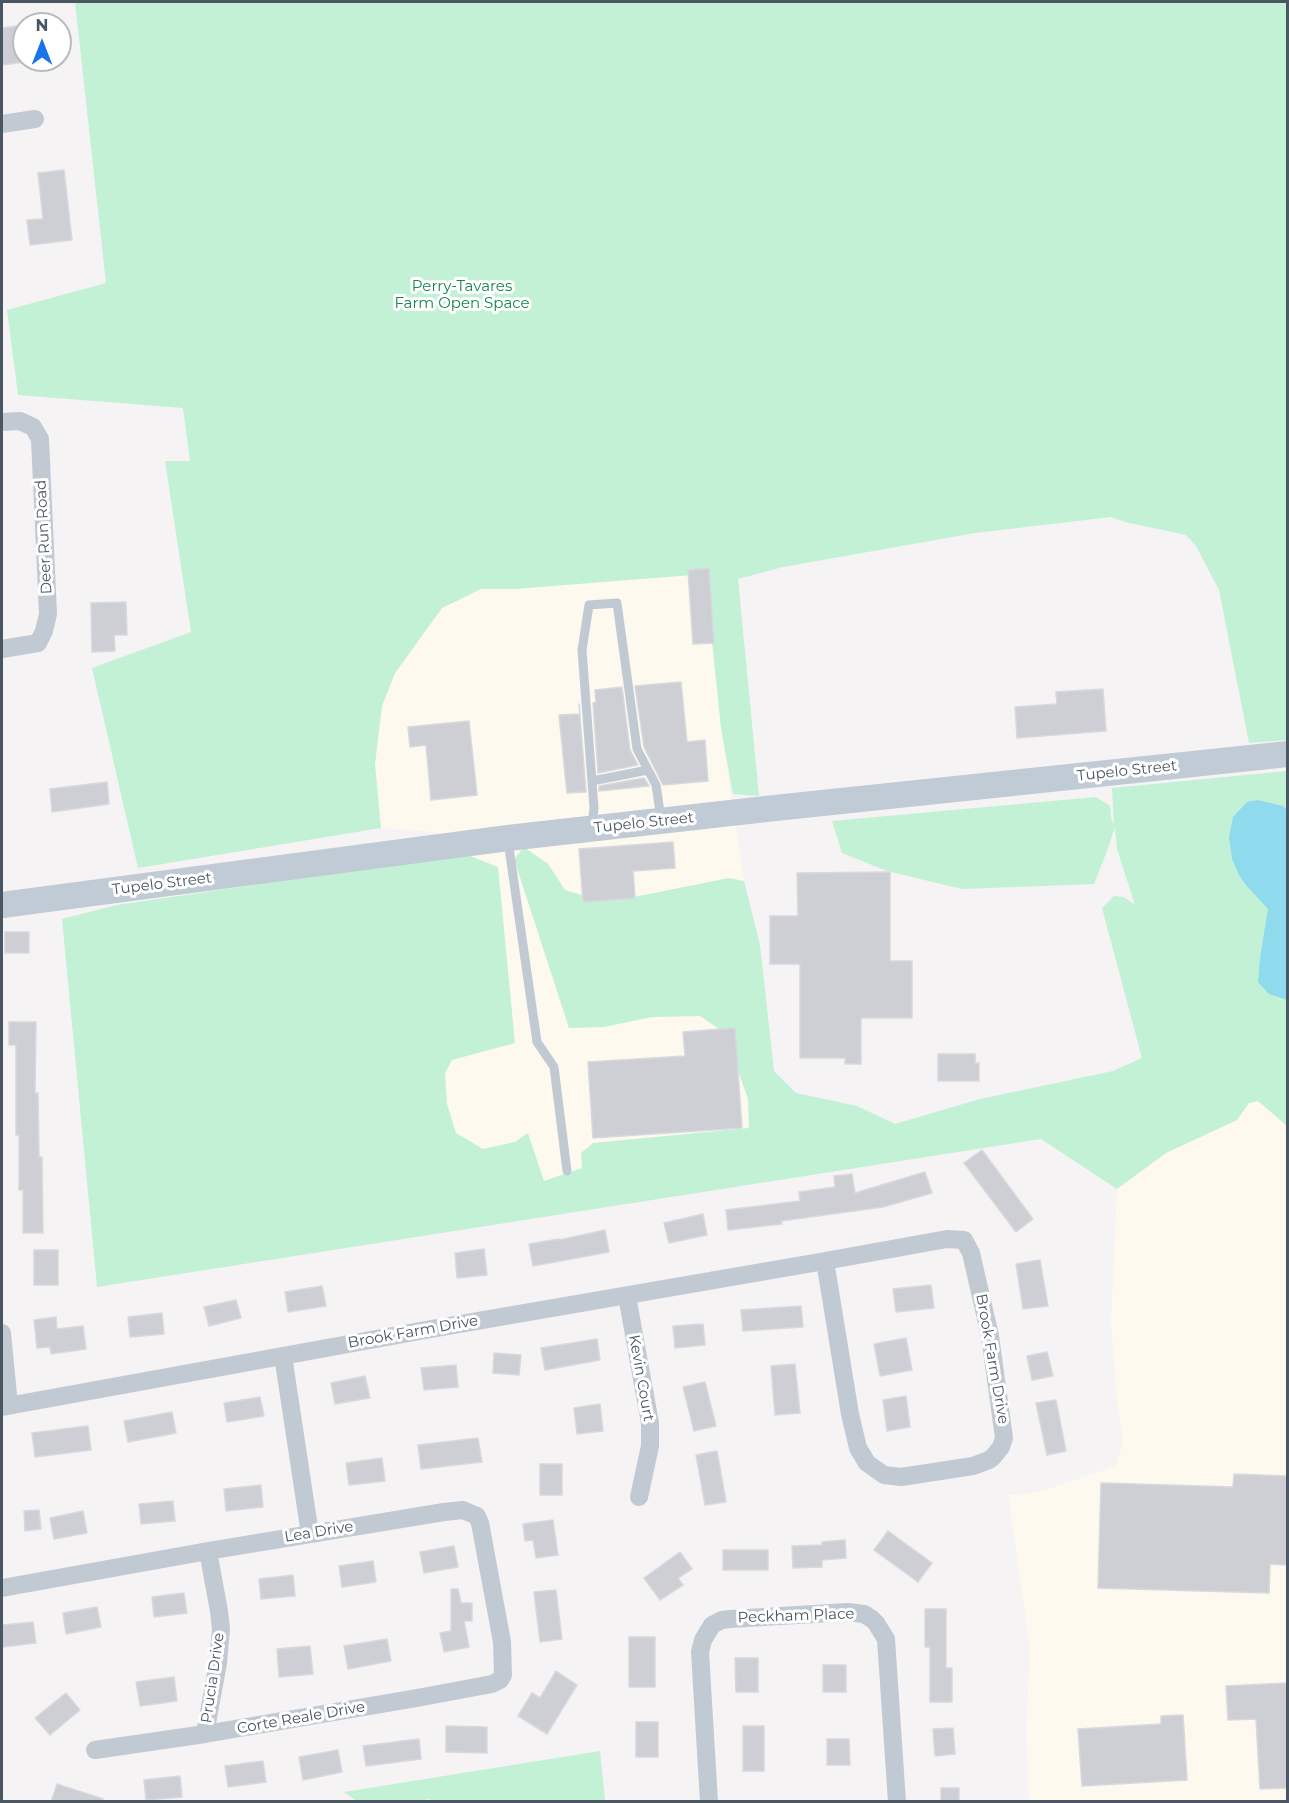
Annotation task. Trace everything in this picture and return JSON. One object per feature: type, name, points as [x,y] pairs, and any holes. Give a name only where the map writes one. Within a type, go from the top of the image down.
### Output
[{"type":"main road","name":"Tupelo Street","points":[[2,905],[508,838],[1287,754]]},
{"type":"street","points":[[2,124],[35,119]]},
{"type":"street","name":"Deer Run Road","points":[[2,422],[20,421],[33,427],[40,439],[48,614],[44,631],[38,642],[2,650]]},
{"type":"street","name":"Brook Farm Drive","points":[[5,1406],[947,1239],[964,1240],[971,1253],[988,1326],[1004,1431],[1001,1447],[993,1457],[973,1466],[901,1477],[884,1475],[867,1463],[858,1448],[850,1414],[825,1261]]},
{"type":"street","name":"Kevin Court","points":[[627,1296],[650,1423],[650,1446],[639,1497]]},
{"type":"street","points":[[2,1333],[5,1406]]},
{"type":"street","points":[[283,1356],[310,1534]]},
{"type":"street","name":"Lea Drive","points":[[2,1588],[208,1551],[463,1510],[477,1516],[480,1523],[502,1642],[503,1675]]},
{"type":"street","name":"Prucia Drive","points":[[205,1734],[218,1663],[221,1629],[208,1551]]},
{"type":"street","name":"Peckham Place","points":[[709,1802],[700,1652],[703,1640],[712,1625],[730,1618],[848,1612],[864,1614],[872,1618],[886,1639],[897,1802]]},
{"type":"street","name":"Corte Reale Drive","points":[[94,1750],[205,1734],[492,1684],[500,1680],[503,1675]]},
{"type":"lane","points":[[591,829],[594,808],[582,650],[590,605],[617,603],[637,749],[656,785],[662,821]]},
{"type":"lane","points":[[592,782],[648,770]]},
{"type":"lane","points":[[508,838],[537,1042],[554,1067],[567,1170]]},
{"type":"shaded area","points":[[705,573],[721,728],[744,881],[729,878],[629,898],[597,900],[565,890],[548,864],[604,1027],[652,1017],[700,1016],[725,1033],[748,1099],[749,1128],[593,1143],[583,1168],[544,1181],[515,1142],[483,1149],[456,1133],[447,1104],[445,1073],[452,1060],[465,854],[434,832],[381,828],[375,764],[382,706],[395,673],[442,608],[483,588],[515,589]]},
{"type":"shaded area","points":[[1258,1101],[1288,1126],[1287,1801],[1029,1801],[1026,1729],[1030,1650],[1008,1495],[1039,1492],[1116,1466],[1123,1442],[1116,1391],[1111,1322],[1117,1189],[1166,1153],[1237,1120],[1248,1103]]},
{"type":"green space","name":"Perry-Tavares Farm Open Space","points":[[75,2],[1287,2],[1287,740],[1249,743],[1219,590],[1196,546],[1186,535],[1111,517],[975,533],[783,567],[738,579],[759,796],[733,794],[721,728],[705,574],[515,589],[481,589],[442,608],[395,673],[382,706],[375,764],[381,828],[138,868],[92,668],[191,632],[165,461],[190,461],[183,408],[18,395],[7,310],[106,283]]},
{"type":"green space","points":[[1287,771],[1287,1126],[1258,1101],[1249,1103],[1237,1120],[1166,1153],[1117,1189],[1041,1139],[97,1287],[62,919],[117,905],[465,854],[498,867],[515,1043],[452,1060],[445,1073],[447,1104],[456,1133],[483,1149],[515,1142],[528,1133],[544,1181],[582,1168],[581,1153],[593,1143],[749,1128],[748,1099],[725,1033],[700,1016],[652,1017],[604,1027],[569,1028],[514,859],[524,847],[548,864],[565,890],[597,900],[629,898],[729,878],[744,881],[760,945],[774,1071],[796,1093],[857,1106],[895,1124],[980,1099],[1113,1071],[1142,1058],[1102,908],[1114,896],[1124,897],[1135,905],[1117,849],[1115,827],[1094,884],[962,889],[887,871],[842,853],[832,821],[1096,797],[1110,806],[1114,825],[1112,788]]},
{"type":"green space","points":[[600,1751],[605,1801],[432,1802],[430,1799],[411,1802],[358,1802],[344,1792]]},
{"type":"water","points":[[1258,800],[1283,806],[1287,810],[1287,1000],[1269,994],[1258,982],[1268,909],[1246,885],[1232,859],[1229,837],[1233,817],[1247,802]]},
{"type":"building","points":[[12,27],[12,64],[2,65],[2,28]]},
{"type":"building","points":[[64,170],[72,240],[30,245],[27,220],[43,219],[38,173]]},
{"type":"building","points":[[709,568],[714,643],[693,644],[688,570]]},
{"type":"building","points":[[126,602],[127,635],[114,635],[115,651],[92,652],[91,603]]},
{"type":"building","points":[[681,682],[687,742],[705,740],[708,781],[663,785],[644,747],[635,686]]},
{"type":"building","points":[[622,687],[630,750],[638,765],[598,773],[593,703],[596,702],[595,690]]},
{"type":"building","points":[[1103,689],[1106,731],[1017,738],[1015,707],[1057,704],[1056,692]]},
{"type":"building","points":[[580,714],[586,792],[567,793],[559,715]]},
{"type":"building","points":[[469,721],[477,795],[431,800],[426,745],[410,747],[408,727]]},
{"type":"building","points":[[644,778],[649,786],[599,791],[599,786]]},
{"type":"building","points":[[107,782],[109,804],[52,812],[50,789]]},
{"type":"building","points":[[673,842],[675,868],[633,871],[635,898],[583,902],[579,849]]},
{"type":"building","points":[[890,872],[890,961],[912,961],[912,1018],[861,1018],[861,1064],[845,1064],[845,1058],[800,1058],[800,964],[770,964],[770,916],[798,916],[797,873]]},
{"type":"building","points":[[5,932],[29,932],[29,953],[5,953]]},
{"type":"building","points":[[9,1022],[36,1022],[35,1093],[38,1093],[39,1157],[42,1157],[43,1233],[23,1233],[23,1190],[19,1190],[19,1135],[16,1135],[16,1045],[9,1045]]},
{"type":"building","points":[[735,1028],[742,1128],[593,1138],[588,1062],[685,1056],[683,1032]]},
{"type":"building","points":[[938,1054],[975,1054],[975,1063],[979,1063],[979,1081],[938,1081]]},
{"type":"building","points":[[982,1150],[1033,1219],[1016,1232],[964,1163]]},
{"type":"building","points":[[925,1172],[932,1193],[883,1207],[781,1221],[782,1224],[728,1230],[726,1210],[800,1201],[799,1192],[835,1187],[834,1176],[852,1174],[855,1193]]},
{"type":"building","points":[[703,1214],[707,1235],[669,1243],[664,1223]]},
{"type":"building","points":[[605,1230],[609,1252],[533,1266],[529,1244]]},
{"type":"building","points":[[484,1249],[487,1275],[457,1278],[455,1253]]},
{"type":"building","points":[[34,1250],[58,1250],[58,1285],[34,1285]]},
{"type":"building","points":[[1040,1260],[1048,1306],[1023,1309],[1016,1264]]},
{"type":"building","points":[[931,1285],[934,1308],[896,1312],[893,1289]]},
{"type":"building","points":[[322,1286],[326,1306],[288,1312],[285,1292]]},
{"type":"building","points":[[236,1300],[241,1318],[209,1326],[204,1307]]},
{"type":"building","points":[[801,1306],[803,1327],[743,1331],[741,1310]]},
{"type":"building","points":[[162,1313],[164,1334],[130,1337],[128,1317]]},
{"type":"building","points":[[56,1317],[57,1329],[83,1326],[86,1349],[51,1354],[50,1347],[37,1348],[34,1320]]},
{"type":"building","points":[[703,1324],[705,1345],[675,1348],[673,1326]]},
{"type":"building","points":[[906,1338],[912,1370],[880,1376],[874,1344]]},
{"type":"building","points":[[597,1339],[600,1360],[545,1370],[541,1348]]},
{"type":"building","points":[[1047,1352],[1053,1376],[1032,1380],[1027,1356]]},
{"type":"building","points":[[494,1353],[521,1355],[519,1375],[493,1373]]},
{"type":"building","points":[[795,1364],[800,1413],[775,1415],[771,1366]]},
{"type":"building","points":[[456,1365],[458,1387],[424,1390],[421,1368]]},
{"type":"building","points":[[365,1376],[370,1398],[335,1404],[331,1383]]},
{"type":"building","points":[[705,1382],[716,1426],[694,1431],[683,1387]]},
{"type":"building","points":[[906,1396],[910,1427],[887,1431],[883,1400]]},
{"type":"building","points":[[260,1397],[264,1416],[227,1422],[224,1403]]},
{"type":"building","points":[[1056,1400],[1066,1451],[1047,1455],[1036,1403]]},
{"type":"building","points":[[600,1404],[603,1431],[577,1434],[574,1408]]},
{"type":"building","points":[[172,1412],[176,1433],[128,1442],[124,1421]]},
{"type":"building","points":[[88,1426],[91,1450],[35,1457],[32,1433]]},
{"type":"building","points":[[478,1438],[482,1462],[421,1469],[418,1445]]},
{"type":"building","points":[[717,1451],[726,1502],[705,1505],[696,1455]]},
{"type":"building","points":[[382,1458],[385,1481],[349,1485],[346,1463]]},
{"type":"building","points":[[540,1464],[562,1464],[562,1495],[540,1495]]},
{"type":"building","points":[[1234,1474],[1287,1476],[1287,1565],[1270,1564],[1269,1593],[1098,1588],[1101,1483],[1233,1487]]},
{"type":"building","points":[[261,1485],[263,1507],[226,1511],[224,1489]]},
{"type":"building","points":[[173,1501],[175,1521],[141,1524],[139,1504]]},
{"type":"building","points":[[39,1510],[41,1529],[25,1531],[24,1511]]},
{"type":"building","points":[[83,1511],[87,1533],[54,1539],[50,1518]]},
{"type":"building","points":[[553,1520],[558,1555],[536,1558],[533,1540],[525,1541],[523,1524]]},
{"type":"building","points":[[888,1531],[932,1563],[918,1582],[874,1550]]},
{"type":"building","points":[[845,1540],[846,1558],[822,1560],[822,1567],[793,1568],[792,1546],[822,1545],[822,1542]]},
{"type":"building","points":[[454,1546],[458,1567],[424,1573],[420,1552]]},
{"type":"building","points":[[723,1550],[768,1550],[768,1570],[723,1570]]},
{"type":"building","points":[[680,1552],[692,1569],[678,1578],[683,1585],[660,1600],[644,1578]]},
{"type":"building","points":[[373,1561],[376,1582],[342,1587],[339,1566]]},
{"type":"building","points":[[293,1575],[295,1596],[261,1599],[259,1579]]},
{"type":"building","points":[[451,1589],[458,1589],[461,1603],[472,1603],[472,1621],[464,1621],[469,1647],[444,1652],[440,1633],[451,1631]]},
{"type":"building","points":[[556,1590],[562,1639],[540,1642],[534,1592]]},
{"type":"building","points":[[184,1593],[187,1613],[154,1617],[152,1597]]},
{"type":"building","points":[[97,1607],[101,1627],[66,1634],[63,1613]]},
{"type":"building","points":[[925,1609],[946,1609],[946,1668],[952,1668],[952,1702],[930,1702],[930,1647],[925,1647]]},
{"type":"building","points":[[33,1622],[36,1643],[2,1647],[2,1625]]},
{"type":"building","points":[[629,1637],[655,1637],[655,1687],[629,1687]]},
{"type":"building","points":[[387,1639],[391,1661],[348,1669],[344,1646]]},
{"type":"building","points":[[310,1646],[313,1674],[279,1677],[277,1649]]},
{"type":"building","points":[[735,1658],[758,1658],[758,1692],[736,1692]]},
{"type":"building","points":[[823,1665],[846,1665],[846,1692],[823,1692]]},
{"type":"building","points":[[556,1671],[577,1685],[547,1734],[518,1716],[532,1693],[540,1698]]},
{"type":"building","points":[[174,1677],[177,1701],[140,1706],[136,1682]]},
{"type":"building","points":[[1287,1683],[1287,1788],[1260,1789],[1256,1719],[1228,1720],[1226,1686]]},
{"type":"building","points":[[66,1693],[80,1710],[50,1735],[35,1718]]},
{"type":"building","points":[[1183,1715],[1187,1780],[1082,1786],[1078,1729],[1161,1724],[1161,1716]]},
{"type":"building","points":[[636,1722],[658,1722],[658,1757],[636,1757]]},
{"type":"building","points":[[446,1726],[487,1727],[487,1753],[446,1752]]},
{"type":"building","points":[[743,1726],[764,1726],[764,1771],[743,1771]]},
{"type":"building","points":[[953,1728],[955,1754],[935,1756],[933,1729]]},
{"type":"building","points":[[419,1739],[421,1759],[366,1766],[363,1746]]},
{"type":"building","points":[[827,1739],[849,1739],[850,1765],[827,1765]]},
{"type":"building","points":[[338,1750],[342,1772],[303,1780],[299,1757]]},
{"type":"building","points":[[263,1761],[266,1782],[228,1787],[225,1766]]},
{"type":"building","points":[[180,1776],[182,1797],[146,1800],[144,1780]]},
{"type":"building","points":[[57,1784],[103,1799],[102,1802],[51,1802]]},
{"type":"building","points":[[941,1788],[959,1788],[959,1802],[941,1802]]}]
